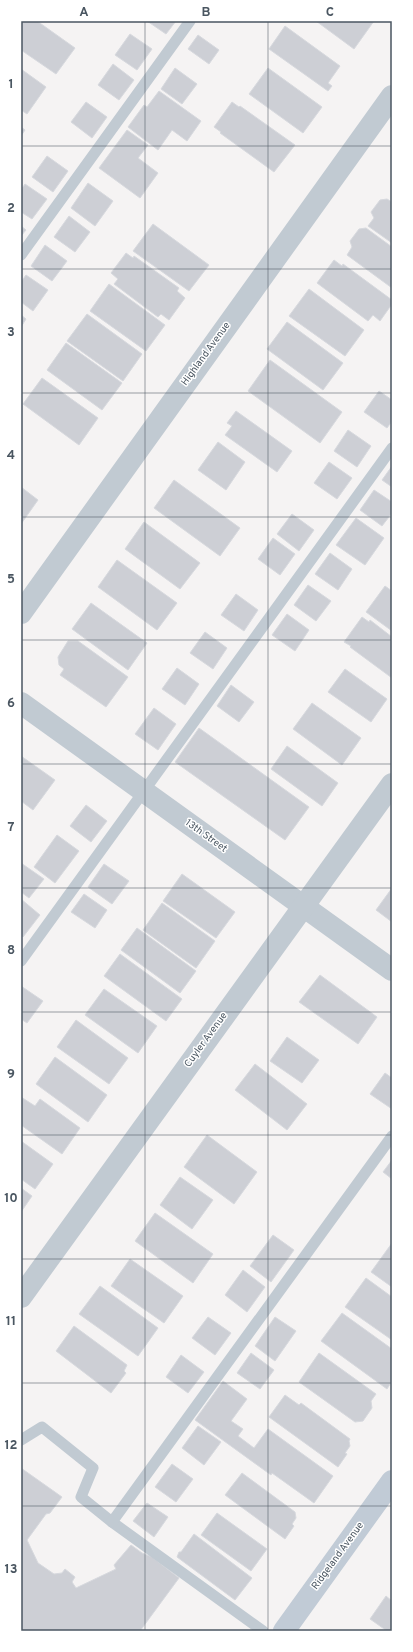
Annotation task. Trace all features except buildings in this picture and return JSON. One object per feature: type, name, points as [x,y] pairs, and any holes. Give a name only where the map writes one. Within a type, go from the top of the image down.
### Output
[{"type":"street","name":"Highland Avenue","points":[[21,613],[392,96]]},
{"type":"street","name":"13th Street","points":[[21,702],[392,970]]},
{"type":"street","name":"Cuyler Avenue","points":[[21,1297],[392,784]]},
{"type":"street","name":"Ridgeland Avenue","points":[[284,1631],[392,1481]]},
{"type":"lane","points":[[21,255],[190,21]]},
{"type":"lane","points":[[21,961],[392,448]]},
{"type":"lane","points":[[112,1522],[392,1136]]},
{"type":"lane","points":[[21,1440],[42,1427],[93,1468],[81,1497],[112,1522],[263,1631]]}]
